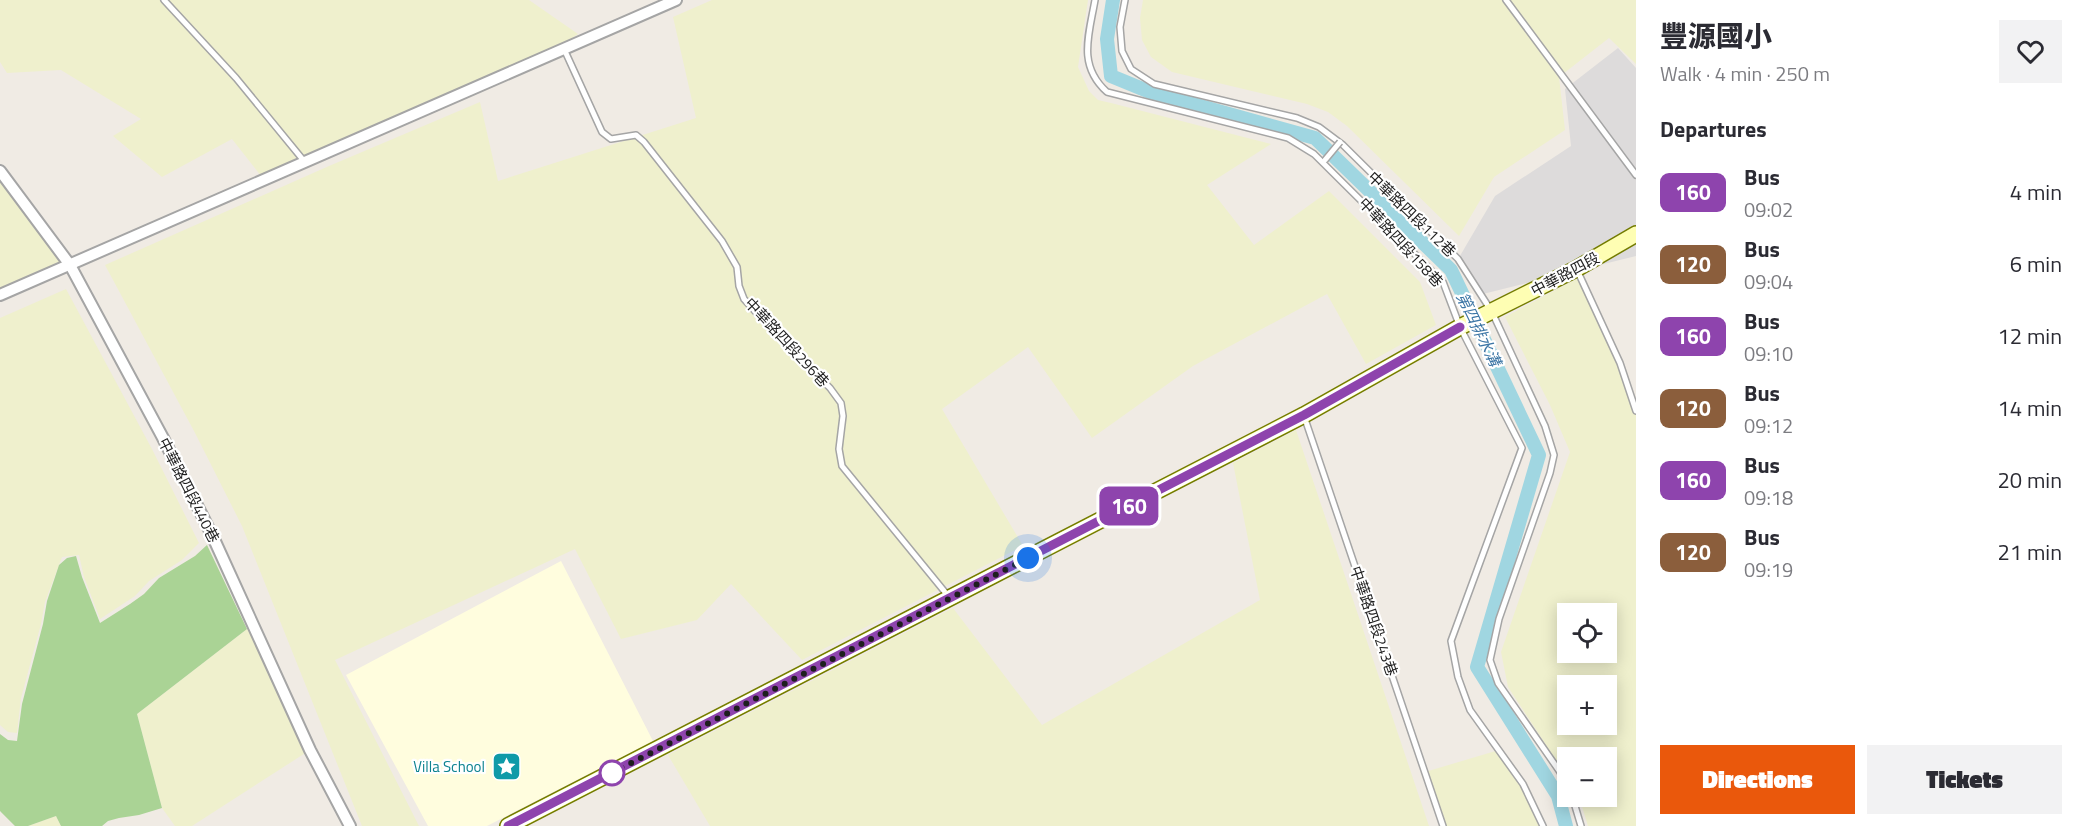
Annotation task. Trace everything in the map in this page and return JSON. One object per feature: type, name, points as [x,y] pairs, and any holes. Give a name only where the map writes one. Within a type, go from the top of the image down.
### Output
[{"type":"street","points":[[0,295],[564,49],[659,3],[676,0]]},
{"type":"street","name":"中華路四段440巷","points":[[0,171],[70,265],[163,438],[213,537],[310,750],[350,826]]},
{"type":"street","name":"中華路四段","points":[[1460,327],[1576,269],[1636,234]]},
{"type":"street","points":[[508,826],[1304,415],[1460,327]]},
{"type":"lane","points":[[164,0],[236,78],[304,161]]},
{"type":"lane","name":"中華路四段158巷","points":[[1095,0],[1086,58],[1097,83],[1107,92],[1288,138],[1323,162],[1443,282],[1460,327],[1522,448],[1451,642],[1458,677],[1470,710],[1523,784],[1543,826]]},
{"type":"lane","name":"中華路四段112巷","points":[[1125,0],[1120,27],[1122,51],[1131,69],[1154,84],[1297,118],[1319,127],[1342,143],[1458,259],[1492,312],[1545,426],[1554,455],[1550,473],[1499,619],[1490,660],[1497,683],[1557,768]]},
{"type":"lane","points":[[1506,0],[1636,175]]},
{"type":"lane","name":"中華路四段296巷","points":[[564,49],[602,132],[611,139],[636,135],[644,142],[722,241],[737,267],[744,299],[830,388],[841,403],[843,416],[839,449],[842,466],[950,599]]},
{"type":"lane","points":[[1323,162],[1342,143]]},
{"type":"lane","points":[[1576,269],[1620,363],[1636,411]]},
{"type":"lane","name":"中華路四段243巷","points":[[1304,415],[1443,826]]},
{"type":"lane","points":[[1575,807],[1581,826]]},
{"type":"shaded area","points":[[1618,48],[1636,68],[1636,256],[1479,295],[1457,261],[1495,196],[1571,146],[1565,89]]},
{"type":"shaded area","points":[[561,561],[653,741],[487,826],[428,826],[346,675]]},
{"type":"green space","points":[[0,0],[529,0],[578,34],[558,48],[261,176],[232,139],[162,177],[113,136],[141,119],[61,70],[7,73],[0,62]]},
{"type":"green space","points":[[712,0],[1088,0],[1078,67],[1089,91],[1098,100],[1271,144],[1207,185],[1254,245],[1329,191],[1420,282],[1436,325],[1366,364],[1327,294],[1193,366],[1092,438],[1028,347],[942,409],[1023,546],[802,660],[731,584],[697,620],[621,639],[575,549],[335,660],[419,826],[362,826],[242,526],[105,265],[480,102],[498,181],[696,118],[673,17]]},
{"type":"green space","points":[[1143,0],[1636,0],[1636,64],[1609,38],[1559,77],[1565,130],[1494,177],[1459,236],[1347,126],[1328,112],[1307,104],[1172,72],[1151,57],[1142,40],[1140,18]]},
{"type":"green space","points":[[0,171],[70,265],[0,295]]},
{"type":"green space","points":[[1580,277],[1603,323],[1636,411],[1636,826],[1588,826],[1582,807],[1617,807],[1617,747],[1557,747],[1557,762],[1508,687],[1501,652],[1570,452],[1550,405],[1505,317]]},
{"type":"green space","points":[[66,289],[153,451],[199,543],[182,560],[149,581],[135,596],[100,619],[84,577],[79,555],[62,557],[45,602],[21,698],[17,733],[8,732],[0,725],[0,318]]},
{"type":"green space","points":[[1296,430],[1429,826],[710,826],[668,755],[953,608],[1042,725],[1260,600],[1233,463]]},
{"type":"green space","points":[[207,545],[247,629],[137,714],[162,808],[108,821],[102,826],[61,826],[56,816],[28,826],[15,826],[0,811],[0,734],[8,740],[17,741],[22,704],[47,601],[59,565],[67,558],[76,556],[100,623],[144,594],[159,578],[195,556]]},
{"type":"green space","points":[[247,629],[256,631],[310,750],[192,826],[175,826],[162,808],[137,714]]},
{"type":"green space","points":[[1499,750],[1523,784],[1543,826],[1443,826],[1425,772]]},
{"type":"green space","points":[[56,816],[61,826],[28,826]]},
{"type":"waterway","name":"第四排水溝","points":[[1113,0],[1107,39],[1111,76],[1150,92],[1315,138],[1451,270],[1539,455],[1477,667],[1558,796],[1566,826]]},
{"type":"bus line","name":"160","points":[[508,826],[1304,415],[1460,327]]},
{"type":"place","name":"Villa School","points":[[506,766]]},
{"type":"route","points":[[612,773],[1028,558]]}]
